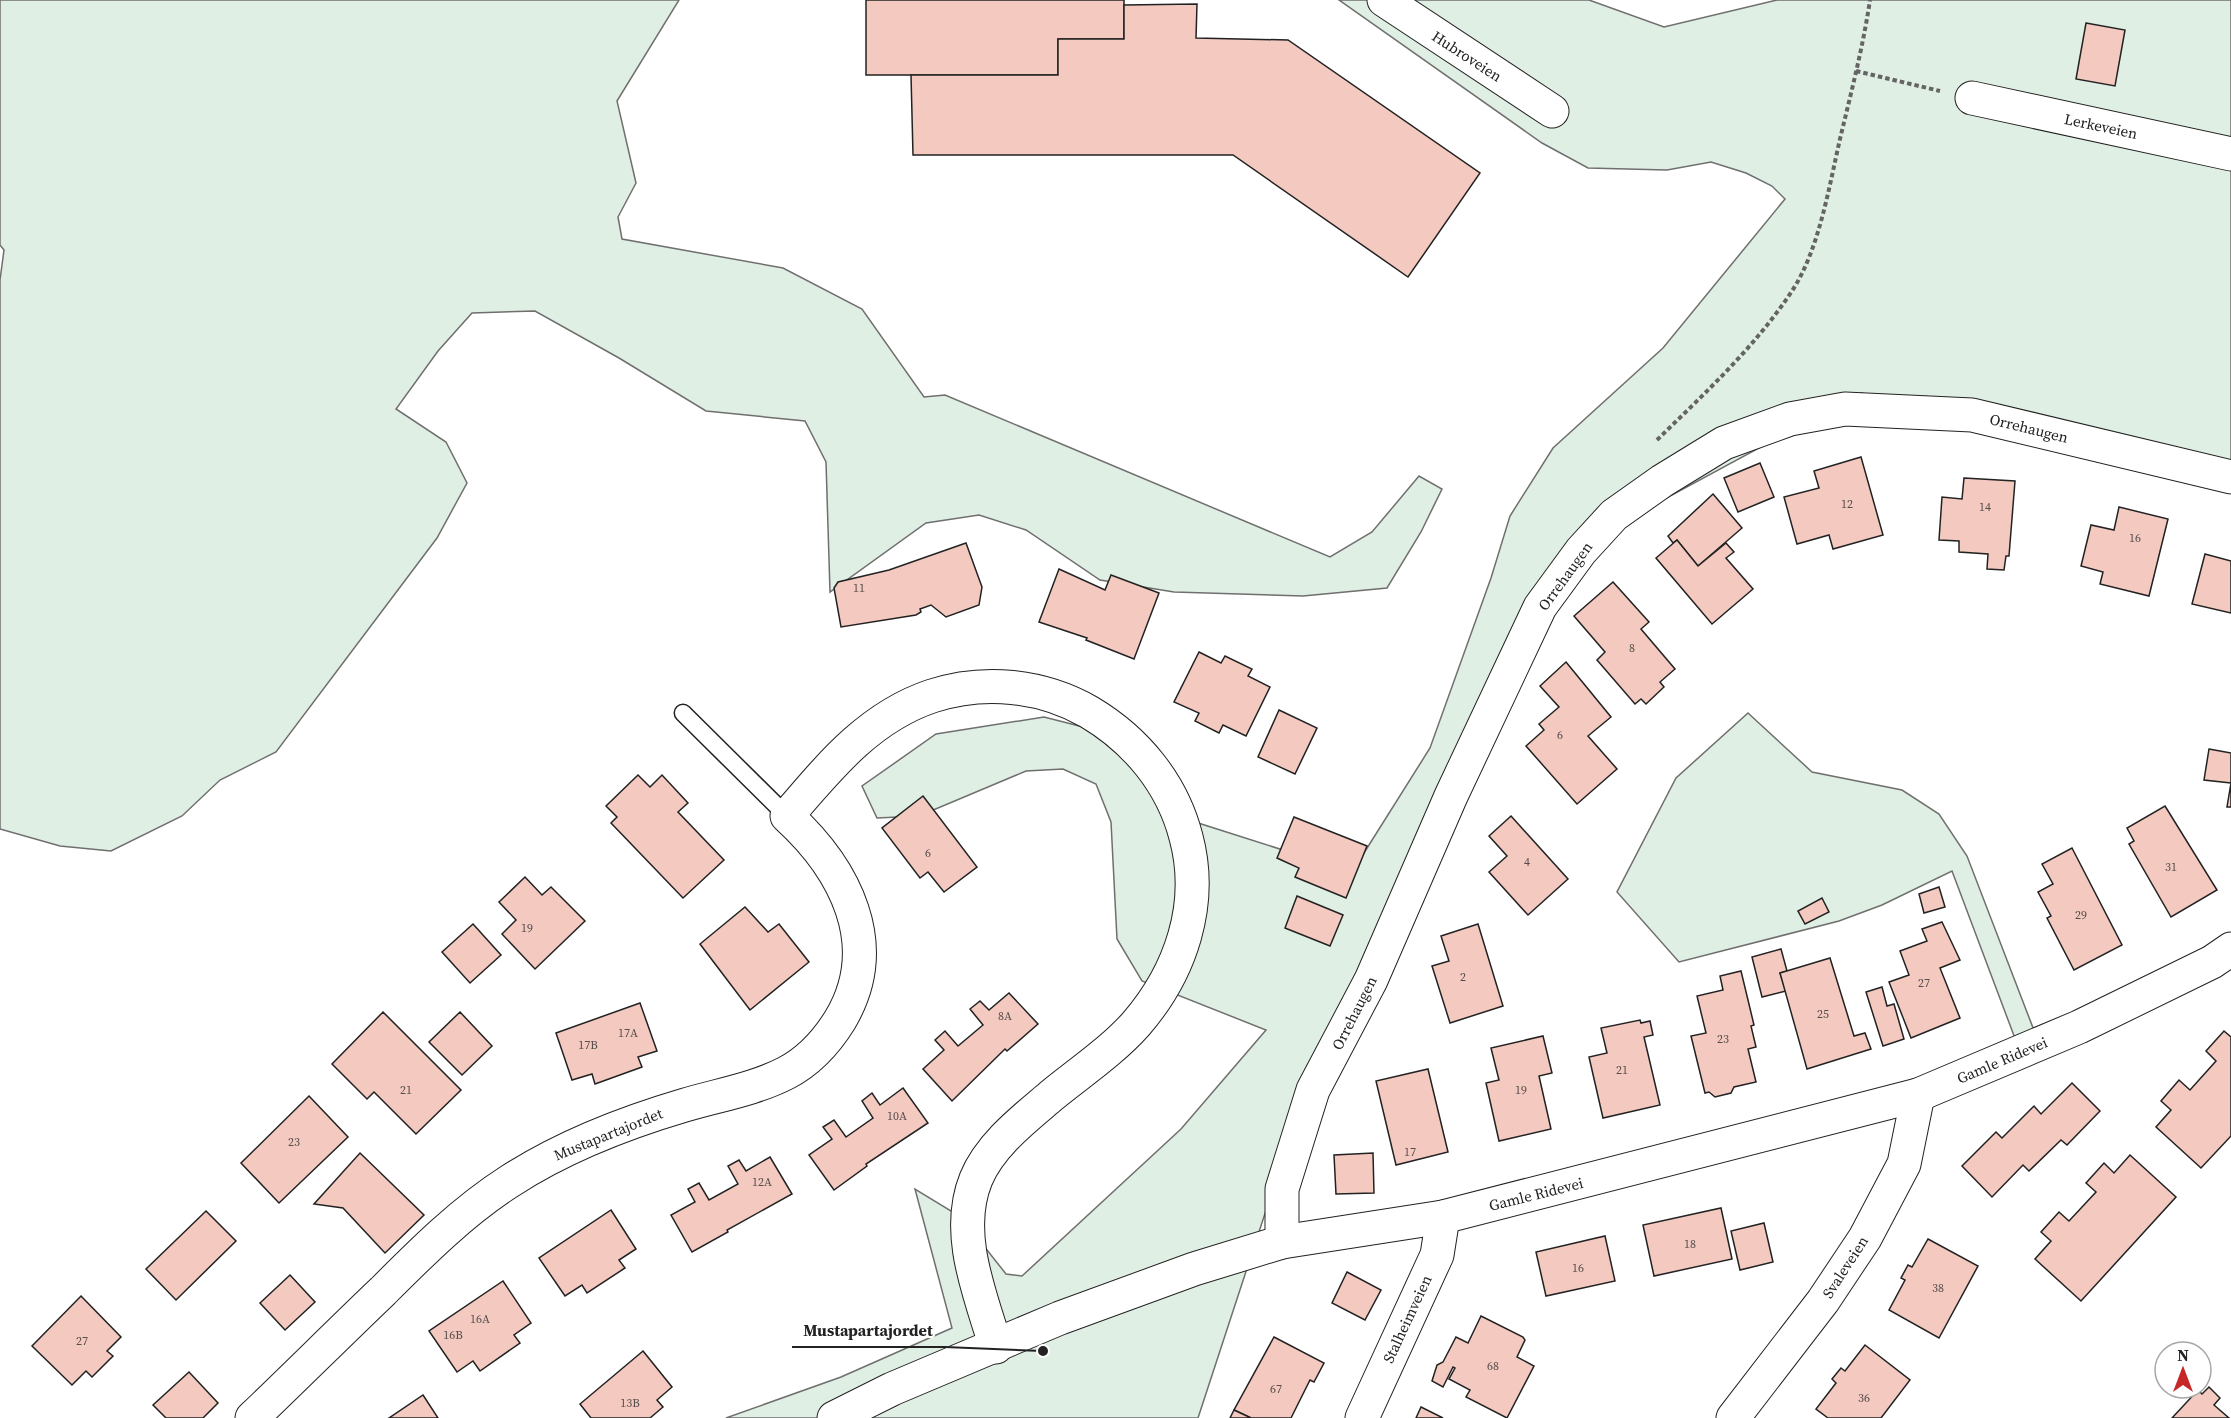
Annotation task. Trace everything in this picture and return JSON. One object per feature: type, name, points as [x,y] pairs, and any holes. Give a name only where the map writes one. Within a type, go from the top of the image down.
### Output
[{"type":"street","name":"Hubroveien","points":[[1384,0],[1552,111]]},
{"type":"street","name":"Lerkeveien","points":[[1972,98],[2231,154]]},
{"type":"street","name":"Orrehaugen","points":[[1282,1242],[1282,1189],[1313,1090],[1371,980],[1451,796],[1540,607],[1581,551],[1614,515],[1662,481],[1724,443],[1790,419],[1845,409],[1972,415],[2231,477]]},
{"type":"street","points":[[788,816],[840,754],[894,712],[911,703],[943,692],[1003,686],[1042,692],[1060,698],[1089,712],[1121,735],[1138,750],[1164,784],[1183,824],[1193,879],[1191,916],[1180,955],[1161,991],[1125,1036],[1007,1136],[984,1164],[977,1178],[969,1202],[967,1239],[996,1347]]},
{"type":"street","name":"Mustapartajordet","points":[[252,1418],[458,1220],[520,1174],[575,1146],[624,1125],[754,1086],[787,1073],[814,1054],[832,1033],[854,993],[860,958],[859,933],[854,913],[838,877],[817,846],[788,816]]},
{"type":"street","name":"Gamle Ridevei","points":[[834,1418],[892,1389],[1071,1314],[1194,1269],[1282,1242],[1443,1216],[1918,1095],[2079,1027],[2212,962],[2231,949]]},
{"type":"street","name":"Svaleveien","points":[[1733,1418],[1823,1301],[1865,1238],[1904,1164],[1918,1095]]},
{"type":"street","name":"Stalheimveien","points":[[1362,1418],[1437,1255],[1443,1216]]},
{"type":"lane","points":[[683,713],[788,816]]},
{"type":"path","points":[[1655,441],[1714,385],[1760,334],[1793,289],[1815,239],[1856,70],[1870,0]]},
{"type":"path","points":[[1856,70],[1972,98]]},
{"type":"green space","points":[[0,0],[679,0],[617,101],[636,183],[618,217],[622,239],[783,268],[862,309],[924,397],[945,395],[1330,557],[1372,532],[1419,476],[1442,489],[1421,532],[1387,588],[1303,596],[1174,592],[1100,580],[1026,530],[979,515],[926,523],[830,592],[826,462],[805,421],[706,411],[619,358],[535,311],[472,313],[438,351],[396,409],[446,442],[467,483],[437,538],[276,752],[220,780],[182,816],[111,851],[60,846],[0,829],[0,280],[4,250],[0,245]]},
{"type":"green space","points":[[1339,0],[1589,0],[1664,27],[1777,0],[2231,0],[2231,469],[1861,393],[1596,536],[1434,827],[1293,1128],[1198,1418],[726,1418],[841,1377],[952,1328],[915,1189],[961,1217],[1006,1274],[1022,1276],[1181,1129],[1266,1030],[1142,981],[1117,939],[1111,822],[1096,784],[1063,769],[1026,771],[919,816],[877,818],[862,786],[936,734],[1044,717],[1142,742],[1192,821],[1352,872],[1430,748],[1491,578],[1510,516],[1553,448],[1663,348],[1785,199],[1772,186],[1746,173],[1711,162],[1667,170],[1588,168],[1542,143]]},
{"type":"green space","points":[[1748,713],[1812,772],[1902,790],[1939,814],[1967,856],[2035,1033],[2016,1041],[1952,871],[1882,905],[1839,921],[1679,962],[1617,892],[1676,778]]},
{"type":"building","points":[[866,0],[1124,0],[1124,39],[1058,39],[1058,75],[866,75]]},
{"type":"building","points":[[1197,4],[1196,38],[1288,40],[1480,173],[1408,277],[1233,155],[913,155],[911,75],[1058,75],[1058,39],[1124,39],[1124,5]]},
{"type":"building","points":[[2086,23],[2125,30],[2115,86],[2076,79]]},
{"type":"building","points":[[1861,457],[1883,535],[1833,549],[1829,535],[1797,544],[1784,497],[1819,488],[1814,471]]},
{"type":"building","points":[[1760,463],[1774,497],[1738,512],[1724,478]]},
{"type":"building","points":[[1964,478],[2015,481],[2009,556],[2006,556],[2004,570],[1987,569],[1988,554],[1959,552],[1959,541],[1939,540],[1942,497],[1962,499]]},
{"type":"building","points":[[1713,494],[1742,528],[1698,566],[1677,540],[1673,543],[1668,536]]},
{"type":"building","points":[[2119,507],[2168,519],[2149,596],[2100,584],[2103,572],[2081,566],[2091,525],[2114,530]]},
{"type":"building","points":[[1677,540],[1698,566],[1726,543],[1734,552],[1726,558],[1753,589],[1712,624],[1656,558]]},
{"type":"building","points":[[966,543],[982,587],[979,605],[946,617],[931,605],[920,609],[921,612],[916,615],[841,627],[834,588],[838,582],[889,570]]},
{"type":"building","points":[[2205,554],[2231,561],[2231,613],[2192,604]]},
{"type":"building","points":[[1059,569],[1105,590],[1111,575],[1159,593],[1134,659],[1086,640],[1087,638],[1039,622]]},
{"type":"building","points":[[1613,582],[1649,622],[1641,629],[1675,669],[1660,682],[1664,687],[1646,704],[1641,699],[1635,704],[1597,660],[1605,652],[1574,616]]},
{"type":"building","points":[[1199,652],[1221,663],[1225,656],[1252,669],[1248,676],[1270,687],[1246,736],[1223,725],[1219,733],[1195,721],[1199,713],[1174,702]]},
{"type":"building","points":[[1566,662],[1611,717],[1588,736],[1617,769],[1577,804],[1526,746],[1544,730],[1539,724],[1559,707],[1540,686]]},
{"type":"building","points":[[1279,710],[1317,728],[1295,774],[1258,757]]},
{"type":"building","points":[[2209,749],[2231,753],[2231,783],[2204,780]]},
{"type":"building","points":[[638,775],[650,787],[662,775],[688,803],[678,812],[724,860],[683,898],[611,823],[617,817],[606,806]]},
{"type":"building","points":[[2231,783],[2231,807],[2227,807]]},
{"type":"building","points":[[923,796],[977,867],[944,892],[928,872],[920,878],[882,828]]},
{"type":"building","points":[[2165,806],[2217,890],[2171,917],[2129,844],[2134,841],[2127,828]]},
{"type":"building","points":[[1511,816],[1568,879],[1528,915],[1489,872],[1507,856],[1489,836]]},
{"type":"building","points":[[1294,817],[1367,846],[1346,898],[1295,877],[1299,868],[1277,858]]},
{"type":"building","points":[[2072,848],[2122,945],[2074,970],[2047,918],[2051,916],[2038,892],[2053,884],[2042,864]]},
{"type":"building","points":[[525,877],[542,895],[551,887],[585,921],[535,969],[502,934],[516,920],[499,902]]},
{"type":"building","points":[[1939,887],[1945,907],[1924,913],[1919,894]]},
{"type":"building","points":[[1297,896],[1343,915],[1330,946],[1285,928]]},
{"type":"building","points":[[1822,898],[1829,912],[1805,924],[1798,911]]},
{"type":"building","points":[[745,907],[768,932],[779,924],[809,962],[750,1010],[700,944]]},
{"type":"building","points":[[1942,922],[1960,960],[1940,968],[1960,1018],[1911,1038],[1889,982],[1909,975],[1900,951],[1927,941],[1922,929]]},
{"type":"building","points":[[473,924],[501,955],[470,983],[442,952]]},
{"type":"building","points":[[1478,924],[1503,1006],[1450,1023],[1432,966],[1449,961],[1441,936]]},
{"type":"building","points":[[1781,949],[1787,971],[1780,973],[1786,991],[1762,997],[1752,957]]},
{"type":"building","points":[[1830,958],[1854,1036],[1865,1033],[1871,1049],[1807,1069],[1780,973]]},
{"type":"building","points":[[1741,971],[1754,1025],[1751,1026],[1756,1047],[1748,1049],[1756,1082],[1734,1087],[1731,1093],[1715,1097],[1709,1092],[1705,1093],[1691,1036],[1706,1033],[1697,996],[1723,990],[1720,976]]},
{"type":"building","points":[[1882,987],[1887,1006],[1894,1004],[1904,1039],[1883,1046],[1866,992]]},
{"type":"building","points":[[1009,993],[1038,1024],[1007,1051],[1005,1049],[952,1101],[923,1069],[944,1050],[935,1040],[945,1031],[958,1046],[983,1025],[970,1009],[980,1001],[989,1010]]},
{"type":"building","points":[[640,1003],[657,1051],[638,1057],[642,1067],[595,1084],[592,1074],[572,1080],[556,1033]]},
{"type":"building","points":[[383,1012],[461,1090],[416,1134],[374,1092],[367,1099],[332,1064]]},
{"type":"building","points":[[460,1012],[492,1046],[462,1075],[429,1042]]},
{"type":"building","points":[[1640,1020],[1641,1023],[1650,1021],[1653,1035],[1644,1037],[1660,1105],[1603,1118],[1589,1057],[1607,1053],[1601,1028]]},
{"type":"building","points":[[2224,1031],[2231,1037],[2231,1136],[2201,1168],[2156,1127],[2171,1110],[2161,1101],[2179,1080],[2190,1090],[2216,1061],[2206,1051]]},
{"type":"building","points":[[1543,1036],[1552,1073],[1539,1076],[1551,1129],[1499,1141],[1486,1083],[1499,1080],[1491,1048]]},
{"type":"building","points":[[1428,1069],[1448,1152],[1396,1165],[1376,1081]]},
{"type":"building","points":[[2072,1083],[2100,1111],[2067,1145],[2061,1140],[2029,1171],[2023,1165],[1992,1197],[1962,1166],[1996,1132],[2002,1138],[2034,1106],[2041,1114]]},
{"type":"building","points":[[903,1088],[928,1123],[866,1164],[867,1166],[834,1190],[809,1155],[832,1139],[823,1127],[834,1120],[846,1137],[873,1118],[862,1101],[872,1093],[880,1105]]},
{"type":"building","points":[[309,1096],[348,1137],[279,1203],[241,1163]]},
{"type":"building","points":[[360,1153],[424,1215],[385,1253],[343,1208],[314,1204]]},
{"type":"building","points":[[1373,1153],[1374,1193],[1336,1194],[1334,1155]]},
{"type":"building","points":[[2130,1155],[2176,1197],[2081,1301],[2035,1259],[2051,1241],[2041,1232],[2059,1212],[2069,1221],[2096,1192],[2086,1183],[2104,1163],[2114,1173]]},
{"type":"building","points":[[770,1157],[792,1194],[692,1252],[671,1215],[695,1202],[688,1189],[699,1183],[709,1200],[738,1184],[728,1166],[739,1160],[746,1171]]},
{"type":"building","points":[[1721,1208],[1732,1259],[1654,1276],[1643,1225]]},
{"type":"building","points":[[611,1210],[636,1249],[619,1260],[625,1268],[587,1293],[582,1285],[565,1296],[539,1258]]},
{"type":"building","points":[[206,1211],[236,1241],[176,1300],[146,1269]]},
{"type":"building","points":[[1764,1223],[1773,1262],[1740,1270],[1731,1231]]},
{"type":"building","points":[[1605,1236],[1615,1281],[1546,1296],[1536,1252]]},
{"type":"building","points":[[1928,1239],[1978,1266],[1939,1338],[1889,1310],[1905,1280],[1901,1278],[1908,1265],[1912,1267]]},
{"type":"building","points":[[1347,1272],[1381,1290],[1365,1320],[1332,1303]]},
{"type":"building","points":[[290,1275],[315,1302],[285,1330],[260,1303]]},
{"type":"building","points":[[503,1281],[531,1323],[514,1335],[520,1343],[480,1371],[473,1361],[457,1372],[429,1331]]},
{"type":"building","points":[[81,1296],[121,1337],[107,1351],[113,1356],[92,1377],[86,1371],[72,1385],[32,1346]]},
{"type":"building","points":[[1481,1316],[1523,1337],[1525,1340],[1517,1357],[1534,1366],[1507,1418],[1466,1397],[1470,1390],[1449,1379],[1455,1368],[1453,1367],[1443,1387],[1432,1381],[1437,1365],[1443,1362],[1456,1337],[1468,1343]]},
{"type":"building","points":[[1274,1337],[1324,1363],[1314,1382],[1310,1380],[1291,1418],[1251,1418],[1234,1410]]},
{"type":"building","points":[[1865,1345],[1910,1380],[1881,1418],[1828,1418],[1816,1409],[1836,1383],[1832,1379],[1841,1368],[1845,1371]]},
{"type":"building","points":[[643,1351],[672,1387],[657,1400],[663,1407],[650,1418],[591,1418],[580,1404]]},
{"type":"building","points":[[189,1372],[218,1403],[203,1418],[166,1418],[153,1405]]},
{"type":"building","points":[[2213,1391],[2220,1398],[2214,1405],[2229,1418],[2172,1418],[2189,1400],[2213,1400]]},
{"type":"building","points":[[423,1395],[438,1418],[389,1418]]},
{"type":"building","points":[[1421,1407],[1443,1418],[1416,1418]]},
{"type":"building","points":[[1234,1410],[1251,1418],[1230,1418]]},
{"type":"place","name":"Mustapartajordet","points":[[1043,1351]]}]
